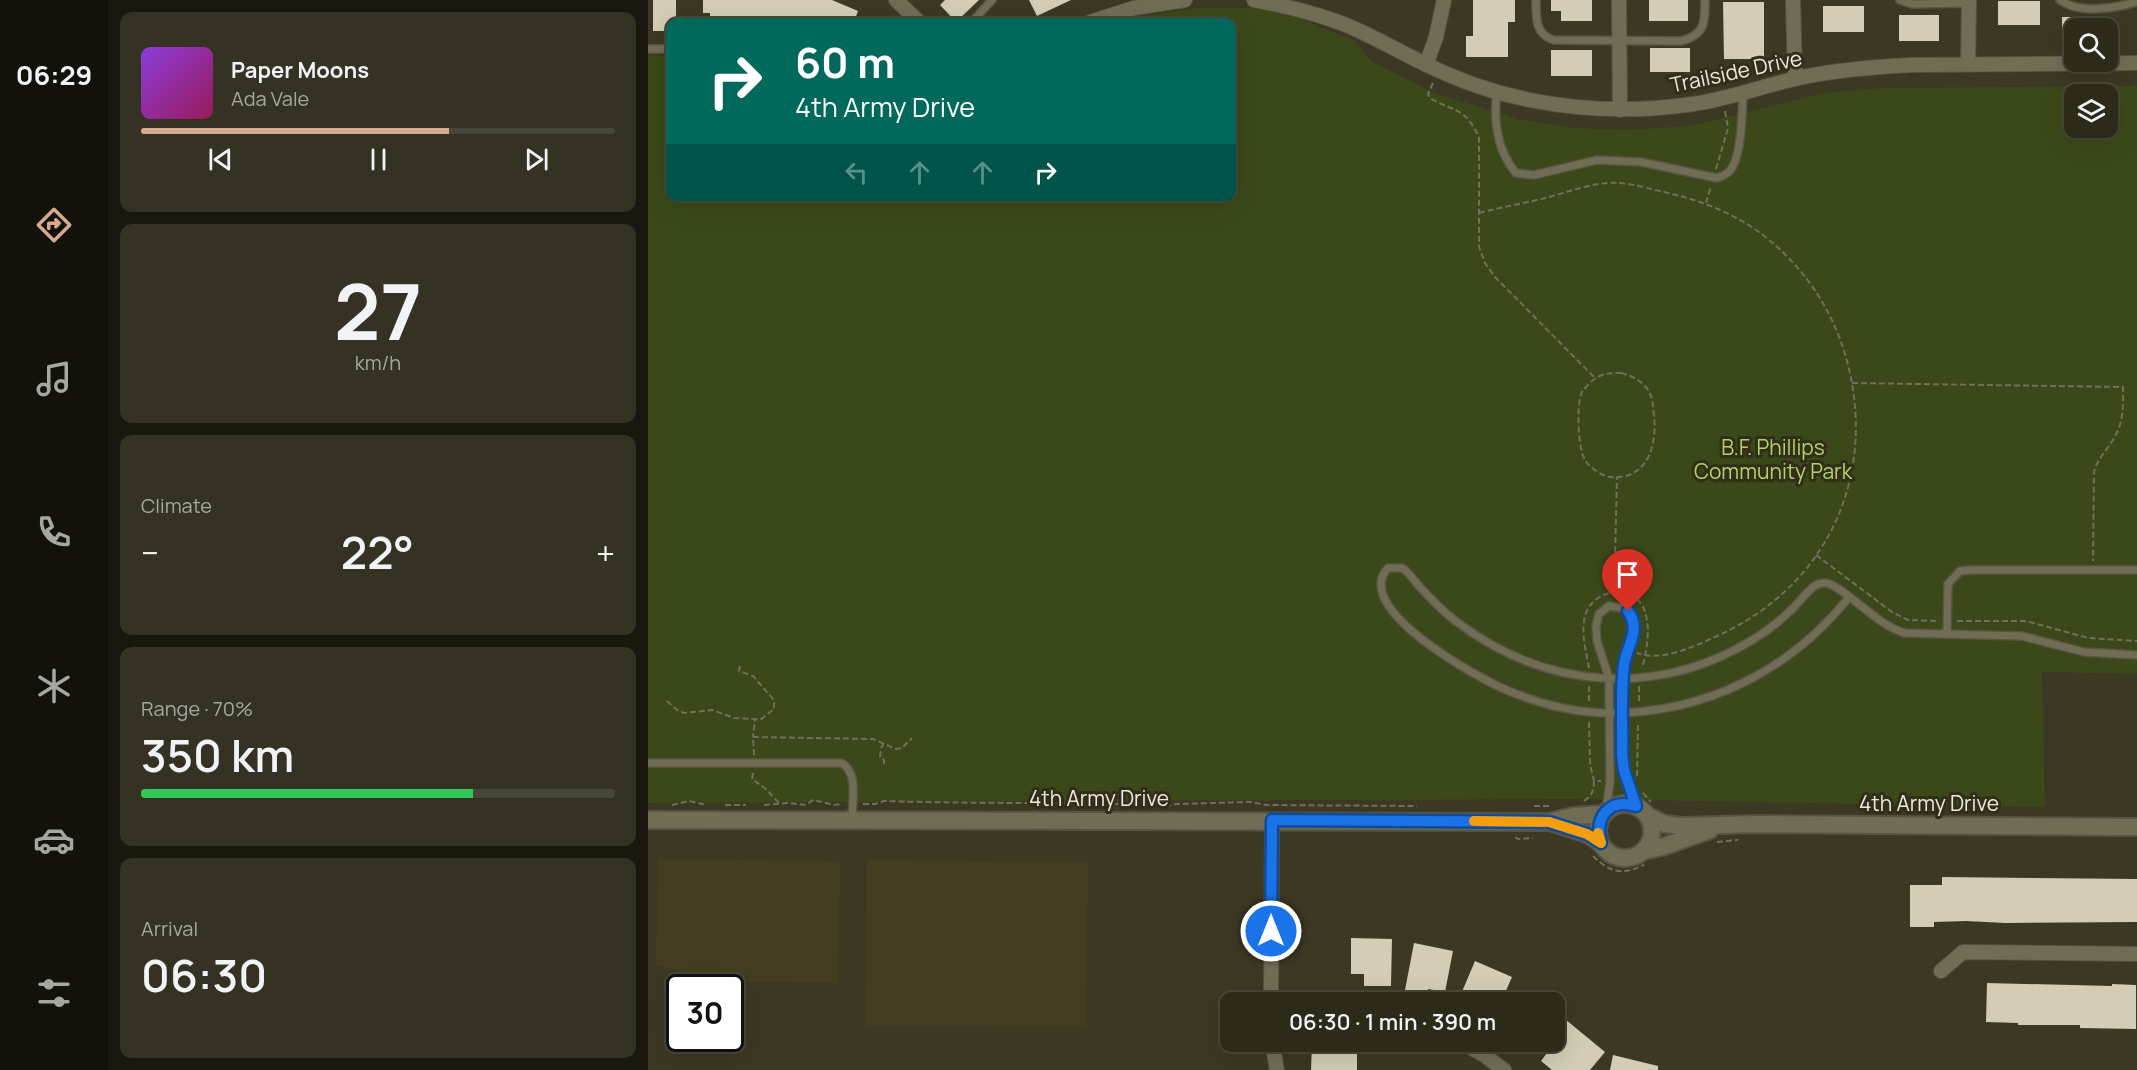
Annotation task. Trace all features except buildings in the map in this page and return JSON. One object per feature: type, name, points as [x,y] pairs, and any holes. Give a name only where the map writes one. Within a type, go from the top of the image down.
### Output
[{"type":"street","points":[[896,0],[915,18]]},
{"type":"street","points":[[1103,18],[1134,8],[1185,0]]},
{"type":"street","points":[[1426,65],[1436,37],[1444,0]]},
{"type":"street","points":[[1619,0],[1620,110]]},
{"type":"street","points":[[1794,0],[1795,79]]},
{"type":"street","name":"Trailside Drive","points":[[1263,1],[1327,17],[1460,80],[1497,92],[1591,109],[1620,110],[1693,104],[1795,79],[1876,67],[2137,63]]},
{"type":"street","points":[[1968,64],[1969,1]]},
{"type":"street","name":"4th Army Drive","points":[[648,820],[852,812],[1272,820],[1300,813],[1445,821],[1549,822],[1574,816],[1605,813],[1620,804],[1642,811],[1665,824],[1675,825],[2137,827]]},
{"type":"street","points":[[1642,811],[1652,831],[1646,857]]},
{"type":"street","points":[[1596,849],[1599,823],[1605,813]]},
{"type":"street","points":[[1271,992],[1272,820]]},
{"type":"street","name":"4th Army Drive","points":[[1549,822],[1587,834],[1596,849],[1606,850],[1620,857],[1636,855],[1646,857],[1662,847],[1721,825]]},
{"type":"street","points":[[1941,971],[1963,952],[2137,954]]},
{"type":"street","points":[[1274,1052],[1277,1070]]},
{"type":"street","points":[[1479,1052],[1503,1070]]},
{"type":"lane","points":[[976,18],[992,0]]},
{"type":"lane","points":[[1536,0],[1537,25],[1547,38],[1554,40],[1681,41],[1699,34],[1703,24],[1705,0]]},
{"type":"lane","points":[[1900,0],[1912,4],[1969,1]]},
{"type":"lane","points":[[2060,0],[2070,7],[2114,8],[2137,2]]},
{"type":"lane","points":[[648,49],[666,49]]},
{"type":"lane","points":[[1497,92],[1495,126],[1506,161],[1516,173],[1534,175],[1597,160],[1641,162],[1717,178],[1725,175],[1732,168],[1739,143],[1743,93]]},
{"type":"lane","points":[[1849,597],[1791,655],[1753,679],[1689,704],[1643,712],[1609,713],[1578,710],[1532,700],[1468,672],[1432,647],[1407,625],[1384,601],[1380,589],[1383,573],[1388,568],[1402,568],[1455,621],[1493,646],[1513,656],[1578,676],[1623,678],[1670,674],[1703,664],[1755,638],[1778,621],[1816,585],[1829,584],[1849,597],[1892,630],[1910,634],[2022,636],[2084,652],[2137,655]]},
{"type":"lane","points":[[1947,634],[1948,584],[1960,572],[1972,570],[2137,570]]},
{"type":"lane","points":[[1605,813],[1610,782],[1609,678],[1597,641],[1596,621],[1602,611],[1614,606],[1623,608],[1632,619],[1633,634],[1624,662],[1623,678],[1624,770],[1642,811]]},
{"type":"lane","points":[[648,763],[841,763],[847,766],[853,776],[852,812]]},
{"type":"path","points":[[1432,83],[1428,94],[1430,98],[1465,115],[1479,137],[1479,247],[1485,263],[1530,314],[1595,378]]},
{"type":"path","points":[[1706,203],[1728,128],[1725,111]]},
{"type":"path","points":[[1479,213],[1551,196],[1570,189],[1619,183],[1706,203],[1726,212],[1762,234],[1793,262],[1807,278],[1830,313],[1840,336],[1852,383],[1857,422],[1854,461],[1837,521],[1825,543],[1779,596],[1749,619],[1717,636],[1683,649],[1648,657],[1629,650]]},
{"type":"path","points":[[1621,373],[1632,376],[1642,383],[1653,400],[1656,431],[1648,459],[1643,466],[1634,473],[1617,477],[1608,477],[1598,473],[1584,459],[1581,447],[1580,400],[1582,393],[1595,378],[1606,374],[1621,373]]},
{"type":"path","points":[[1852,383],[2123,387],[2124,413],[2118,432],[2097,461],[2094,472],[2093,570]]},
{"type":"path","points":[[1614,606],[1617,477]]},
{"type":"path","points":[[1816,555],[1892,612],[1908,620],[2026,621],[2088,638],[2137,641]]},
{"type":"path","points":[[667,701],[684,713],[712,710],[734,718],[760,720],[774,709],[774,700],[753,676],[739,671],[740,666]]},
{"type":"path","points":[[754,719],[752,779],[780,803]]},
{"type":"path","points":[[753,737],[873,739],[896,749],[902,748],[912,738]]},
{"type":"path","points":[[884,743],[879,754],[884,760],[884,767]]},
{"type":"path","points":[[758,805],[780,803],[806,805],[813,800],[852,812],[884,801],[1113,803],[1167,806],[1250,802],[1300,813],[1420,806]]},
{"type":"path","points":[[662,805],[689,801],[710,806]]},
{"type":"path","points":[[720,805],[749,805]]},
{"type":"path","points":[[1518,839],[1539,837]]},
{"type":"path","points":[[1709,843],[1736,841]]},
{"type":"path","points":[[1596,849],[1604,867],[1623,872],[1632,871],[1646,857]]},
{"type":"shaded area","points":[[658,859],[840,861],[838,983],[744,982],[744,974],[689,974],[656,965]]},
{"type":"shaded area","points":[[867,860],[1088,862],[1086,1027],[865,1025]]},
{"type":"green space","name":"B.F. Phillips Community Park","points":[[1197,8],[1260,8],[1303,20],[1355,41],[1372,62],[1432,92],[1518,119],[1575,128],[1627,130],[1690,126],[1824,93],[1883,88],[2064,87],[2064,138],[2118,138],[2118,86],[2137,86],[2137,674],[2042,672],[2045,807],[1582,799],[648,803],[648,55],[666,56],[666,201],[1236,201],[1236,18],[1134,18]]},
{"type":"slow traffic","points":[[1474,821],[1549,822],[1573,828],[1601,843],[1598,833]]},
{"type":"route","points":[[1271,931],[1272,820],[1549,822],[1573,828],[1601,843],[1598,833],[1599,823],[1606,811],[1620,804],[1636,806],[1624,770],[1622,755],[1624,662],[1634,629],[1628,611]]}]
